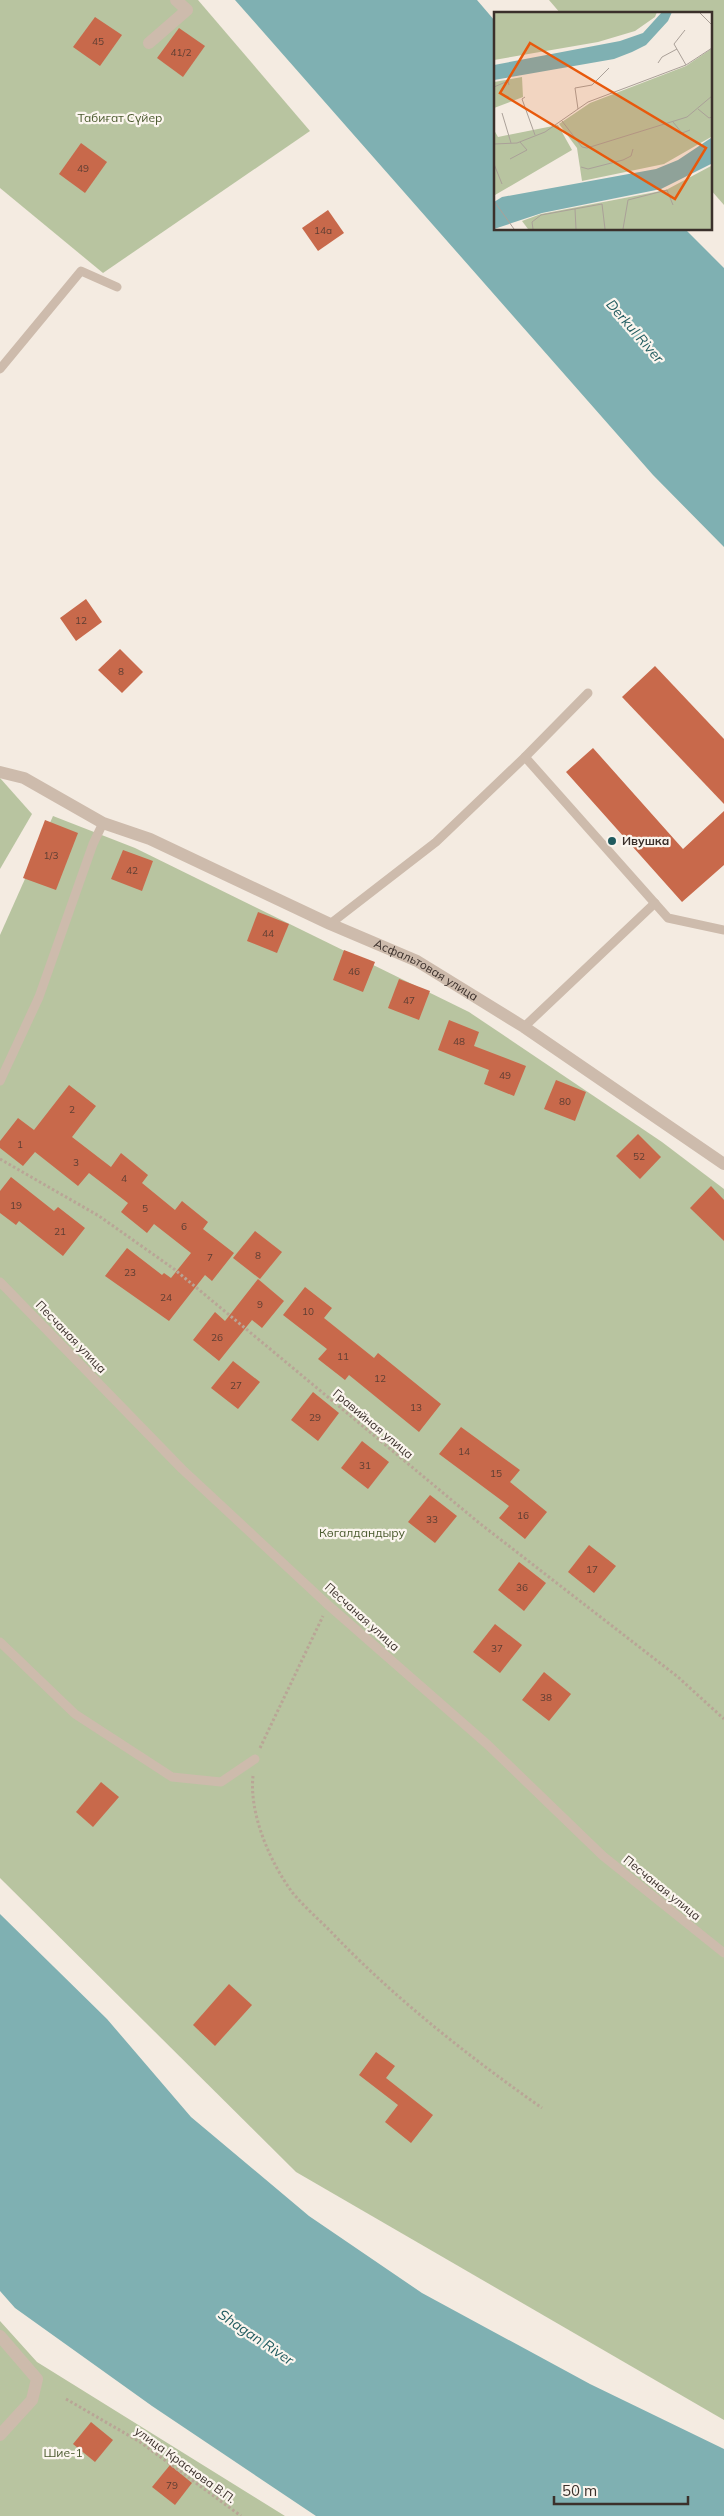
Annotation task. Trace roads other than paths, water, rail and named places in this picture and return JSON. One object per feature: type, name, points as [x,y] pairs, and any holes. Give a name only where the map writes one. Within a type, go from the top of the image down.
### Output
[{"type":"street","points":[[149,43],[187,10],[176,0]]},
{"type":"street","name":"Асфальтовая улица","points":[[0,772],[24,778],[103,823],[150,839],[330,924],[417,961],[524,1026],[724,1164]]},
{"type":"street","points":[[0,2336],[38,2379],[32,2400],[0,2435]]},
{"type":"lane","points":[[0,369],[81,271],[117,287]]},
{"type":"lane","points":[[330,924],[436,842],[525,757],[588,693]]},
{"type":"lane","points":[[525,757],[668,918],[724,930]]},
{"type":"lane","points":[[0,1081],[39,997],[93,844],[103,823]]},
{"type":"lane","points":[[524,1026],[655,903]]},
{"type":"lane","name":"Песчаная улица","points":[[0,1282],[182,1469],[327,1604],[488,1745],[603,1856],[724,1953]]},
{"type":"lane","points":[[0,1642],[75,1714],[172,1777],[221,1782],[255,1758]]},
{"type":"water","name":"Derkul River","points":[[235,0],[477,0],[494,20],[494,230],[686,230],[724,268],[724,547],[653,475]]},
{"type":"water","name":"Shagan River","points":[[0,1914],[107,2019],[191,2117],[309,2216],[422,2293],[590,2384],[724,2449],[724,2516],[316,2516],[152,2406],[15,2308],[0,2291]]},
{"type":"place","name":"Ивушка","points":[[612,841]]},
{"type":"park label","name":"Табиғат Сүйер","points":[[120,118]]},
{"type":"park label","name":"Көгалдандыру","points":[[362,1533]]},
{"type":"park label","name":"Шие-1","points":[[63,2453]]}]
